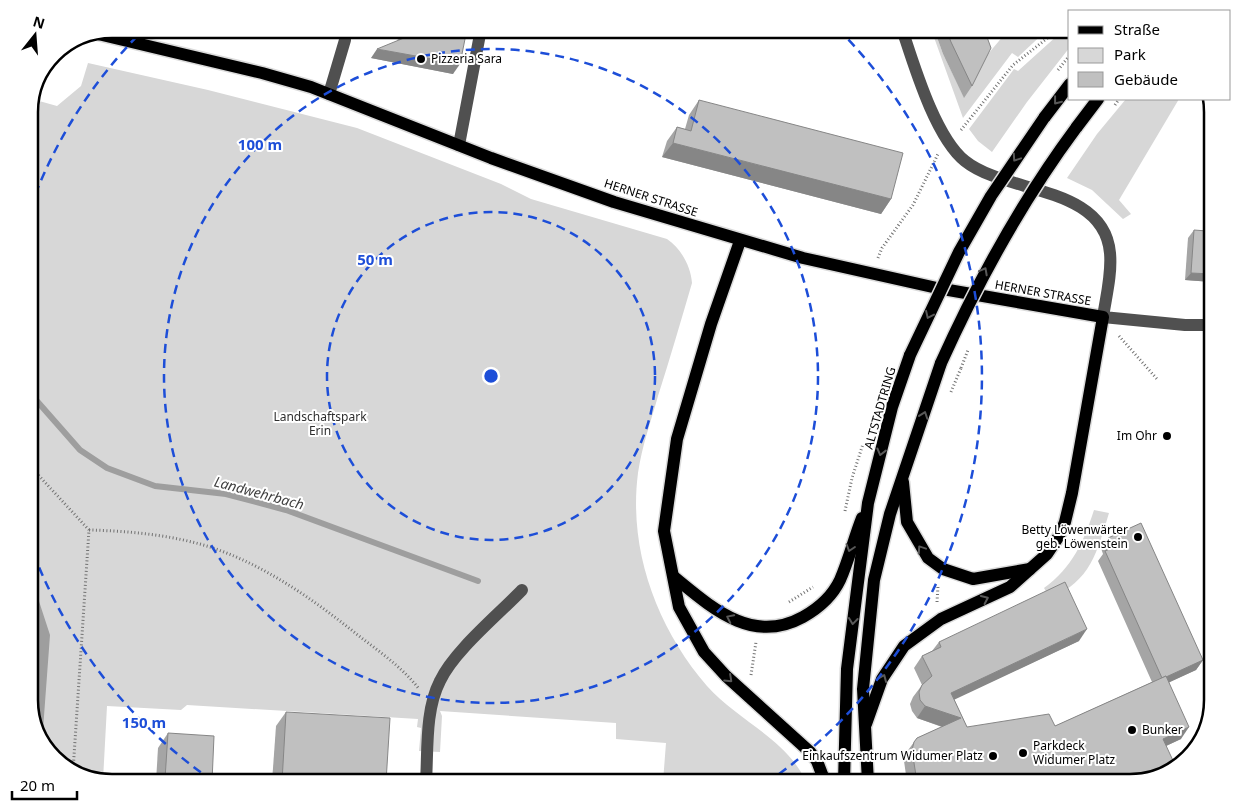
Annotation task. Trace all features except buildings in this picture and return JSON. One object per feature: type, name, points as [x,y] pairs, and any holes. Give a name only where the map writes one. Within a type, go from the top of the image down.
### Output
[{"type":"main road","name":"HERNER STRASSE","points":[[115,38],[262,72],[329,94],[459,145],[614,202],[740,240],[871,275],[1103,317]]},
{"type":"main road","name":"ALTSTADTRING","points":[[844,774],[847,669],[868,503],[892,407],[910,355],[959,252],[996,189],[1044,118],[1068,87]]},
{"type":"main road","points":[[868,774],[864,679],[874,580],[890,514],[941,363],[984,272],[1013,220],[1043,173],[1097,100]]},
{"type":"main road","points":[[740,240],[711,324],[677,439],[664,532],[679,607],[704,652],[748,696],[810,752],[817,761],[822,774]]},
{"type":"main road","points":[[866,724],[882,679],[904,646],[941,619],[1010,587],[1047,554],[1065,522],[1103,317]]},
{"type":"main road","points":[[903,478],[907,522],[928,558],[943,570],[972,579],[1030,569]]},
{"type":"main road","points":[[674,577],[714,610],[737,622],[758,627],[793,622],[821,607],[840,580],[868,503]]},
{"type":"street","points":[[329,94],[344,38]]},
{"type":"street","points":[[459,145],[479,38]]},
{"type":"street","points":[[905,38],[939,128],[963,160],[980,172],[1055,195],[1075,204],[1090,214],[1106,236],[1110,266],[1103,317]]},
{"type":"street","name":"HERNER STRASSE","points":[[1103,317],[1185,325],[1204,325]]},
{"type":"street","points":[[1185,325],[1204,331]]},
{"type":"street","points":[[427,774],[432,705],[440,680],[455,658],[522,590]]},
{"type":"path","points":[[957,135],[1013,65],[1048,38]]},
{"type":"path","points":[[882,248],[912,205],[940,152]]},
{"type":"path","points":[[1103,317],[1157,379]]},
{"type":"path","points":[[950,394],[961,368]]},
{"type":"path","points":[[38,475],[89,530],[163,537],[209,547],[245,562],[320,604],[388,658],[415,683],[432,705]]},
{"type":"path","points":[[74,763],[89,530]]},
{"type":"path","points":[[781,606],[796,599],[817,584]]},
{"type":"path","points":[[748,696],[758,627]]},
{"type":"green space","points":[[934,38],[937,38],[964,97],[983,60],[1001,38],[1038,38],[1018,57],[1012,53],[963,118]]},
{"type":"green space","points":[[1055,38],[1068,38],[1068,50],[1027,102],[992,152],[978,141],[969,129],[1014,69],[1018,71]]},
{"type":"green space","name":"Landschaftspark Erin","points":[[88,63],[208,90],[357,128],[501,184],[531,199],[667,239],[677,247],[687,264],[692,283],[647,434],[638,473],[636,502],[642,559],[650,587],[661,613],[689,663],[719,698],[775,742],[798,767],[802,774],[664,774],[666,743],[616,739],[616,723],[440,711],[442,716],[440,752],[419,751],[421,728],[417,727],[418,719],[187,705],[181,710],[107,706],[103,773],[87,770],[70,761],[59,752],[47,737],[40,719],[38,705],[38,106],[39,101],[57,106],[81,86]]},
{"type":"green space","points":[[1125,100],[1178,100],[1119,200],[1131,214],[1123,219],[1092,190],[1067,178],[1097,134]]},
{"type":"green space","points":[[1094,510],[1109,513],[1096,553],[1084,574],[1075,583],[1050,598],[1044,588],[1062,572],[1076,553]]},
{"type":"shaded area","points":[[38,598],[50,635],[43,728],[38,705]]},
{"type":"waterway","name":"Landwehrbach","points":[[38,402],[80,450],[107,468],[155,486],[226,494],[286,510],[478,581]]},
{"type":"place","name":"Pizzeria Sara","points":[[421,59]]},
{"type":"place","name":"Im Ohr","points":[[1167,436]]},
{"type":"place","name":"Betty Löwenwärter geb. Löwenstein","points":[[1138,537]]},
{"type":"place","name":"Bunker","points":[[1132,730]]},
{"type":"place","name":"Parkdeck Widumer Platz","points":[[1023,753]]},
{"type":"place","name":"Einkaufszentrum Widumer Platz","points":[[993,756]]}]
